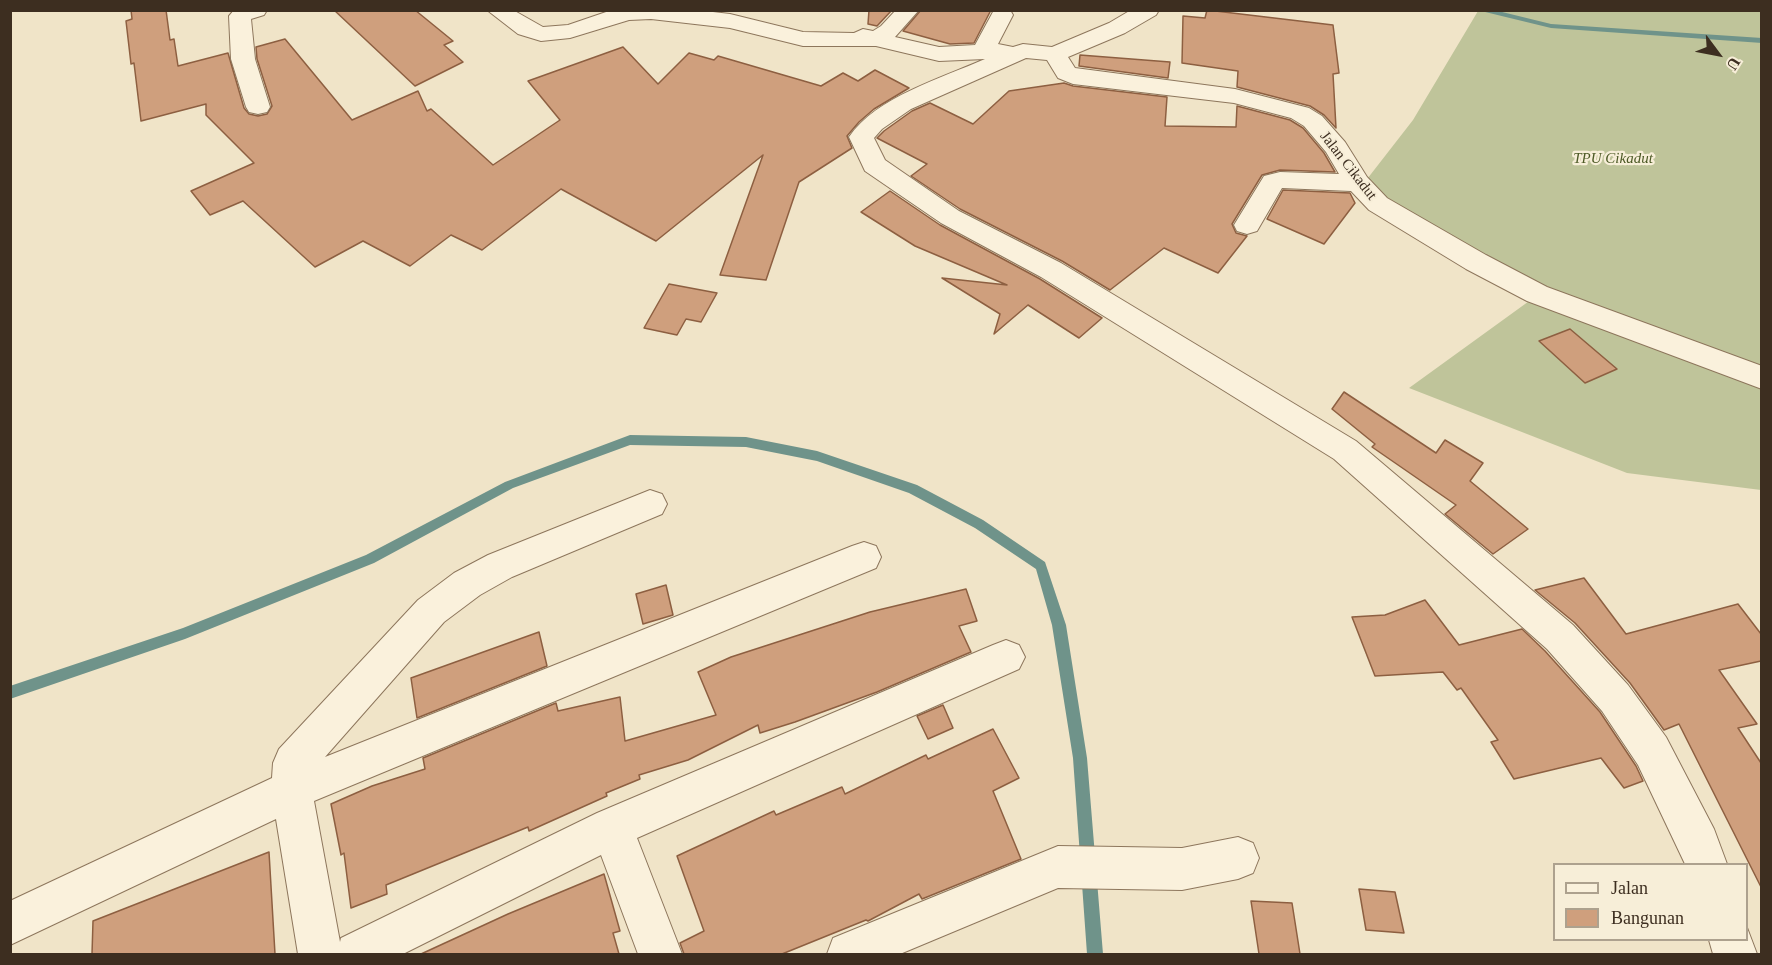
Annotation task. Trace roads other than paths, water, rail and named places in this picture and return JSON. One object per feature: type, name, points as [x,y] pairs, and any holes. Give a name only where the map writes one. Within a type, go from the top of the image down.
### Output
[{"type":"street","points":[[498,10],[526,29],[541,34],[570,31],[627,14],[651,12],[730,21],[803,39],[876,39],[889,31],[908,10]]},
{"type":"street","points":[[545,10],[561,18],[583,10]]},
{"type":"street","points":[[750,10],[793,16],[939,54],[1023,51],[1055,54],[1117,28],[1148,10]]},
{"type":"street","points":[[245,12],[243,59],[258,107]]},
{"type":"street","points":[[982,52],[1002,15]]},
{"type":"street","points":[[1023,51],[903,104],[873,124],[861,137],[874,165],[950,217],[1051,270],[1345,450],[1560,637],[1615,698],[1653,751],[1699,844],[1706,863]]},
{"type":"street","name":"Jalan Cikadut","points":[[1055,54],[1066,73],[1073,77],[1235,96],[1300,113],[1313,121],[1336,147],[1358,183],[1378,204],[1476,262],[1537,294],[1761,378]]},
{"type":"street","points":[[1247,225],[1273,182],[1280,180],[1358,183]]},
{"type":"street","points":[[320,954],[292,790],[293,763],[431,611],[467,584],[500,566],[650,504]]},
{"type":"street","points":[[10,924],[292,790],[864,557]]},
{"type":"street","points":[[357,954],[612,828],[1006,657]]},
{"type":"street","points":[[612,828],[660,954]]},
{"type":"street","points":[[849,954],[1058,867],[1182,869],[1238,858]]},
{"type":"waterway","points":[[1481,10],[1551,26],[1762,41]]},
{"type":"waterway","points":[[10,693],[185,633],[370,559],[509,485],[630,440],[746,442],[817,456],[913,489],[979,524],[1041,566],[1059,625],[1080,758],[1095,954]]},
{"type":"park label","name":"TPU Cikadut","points":[[1613,159]]}]
